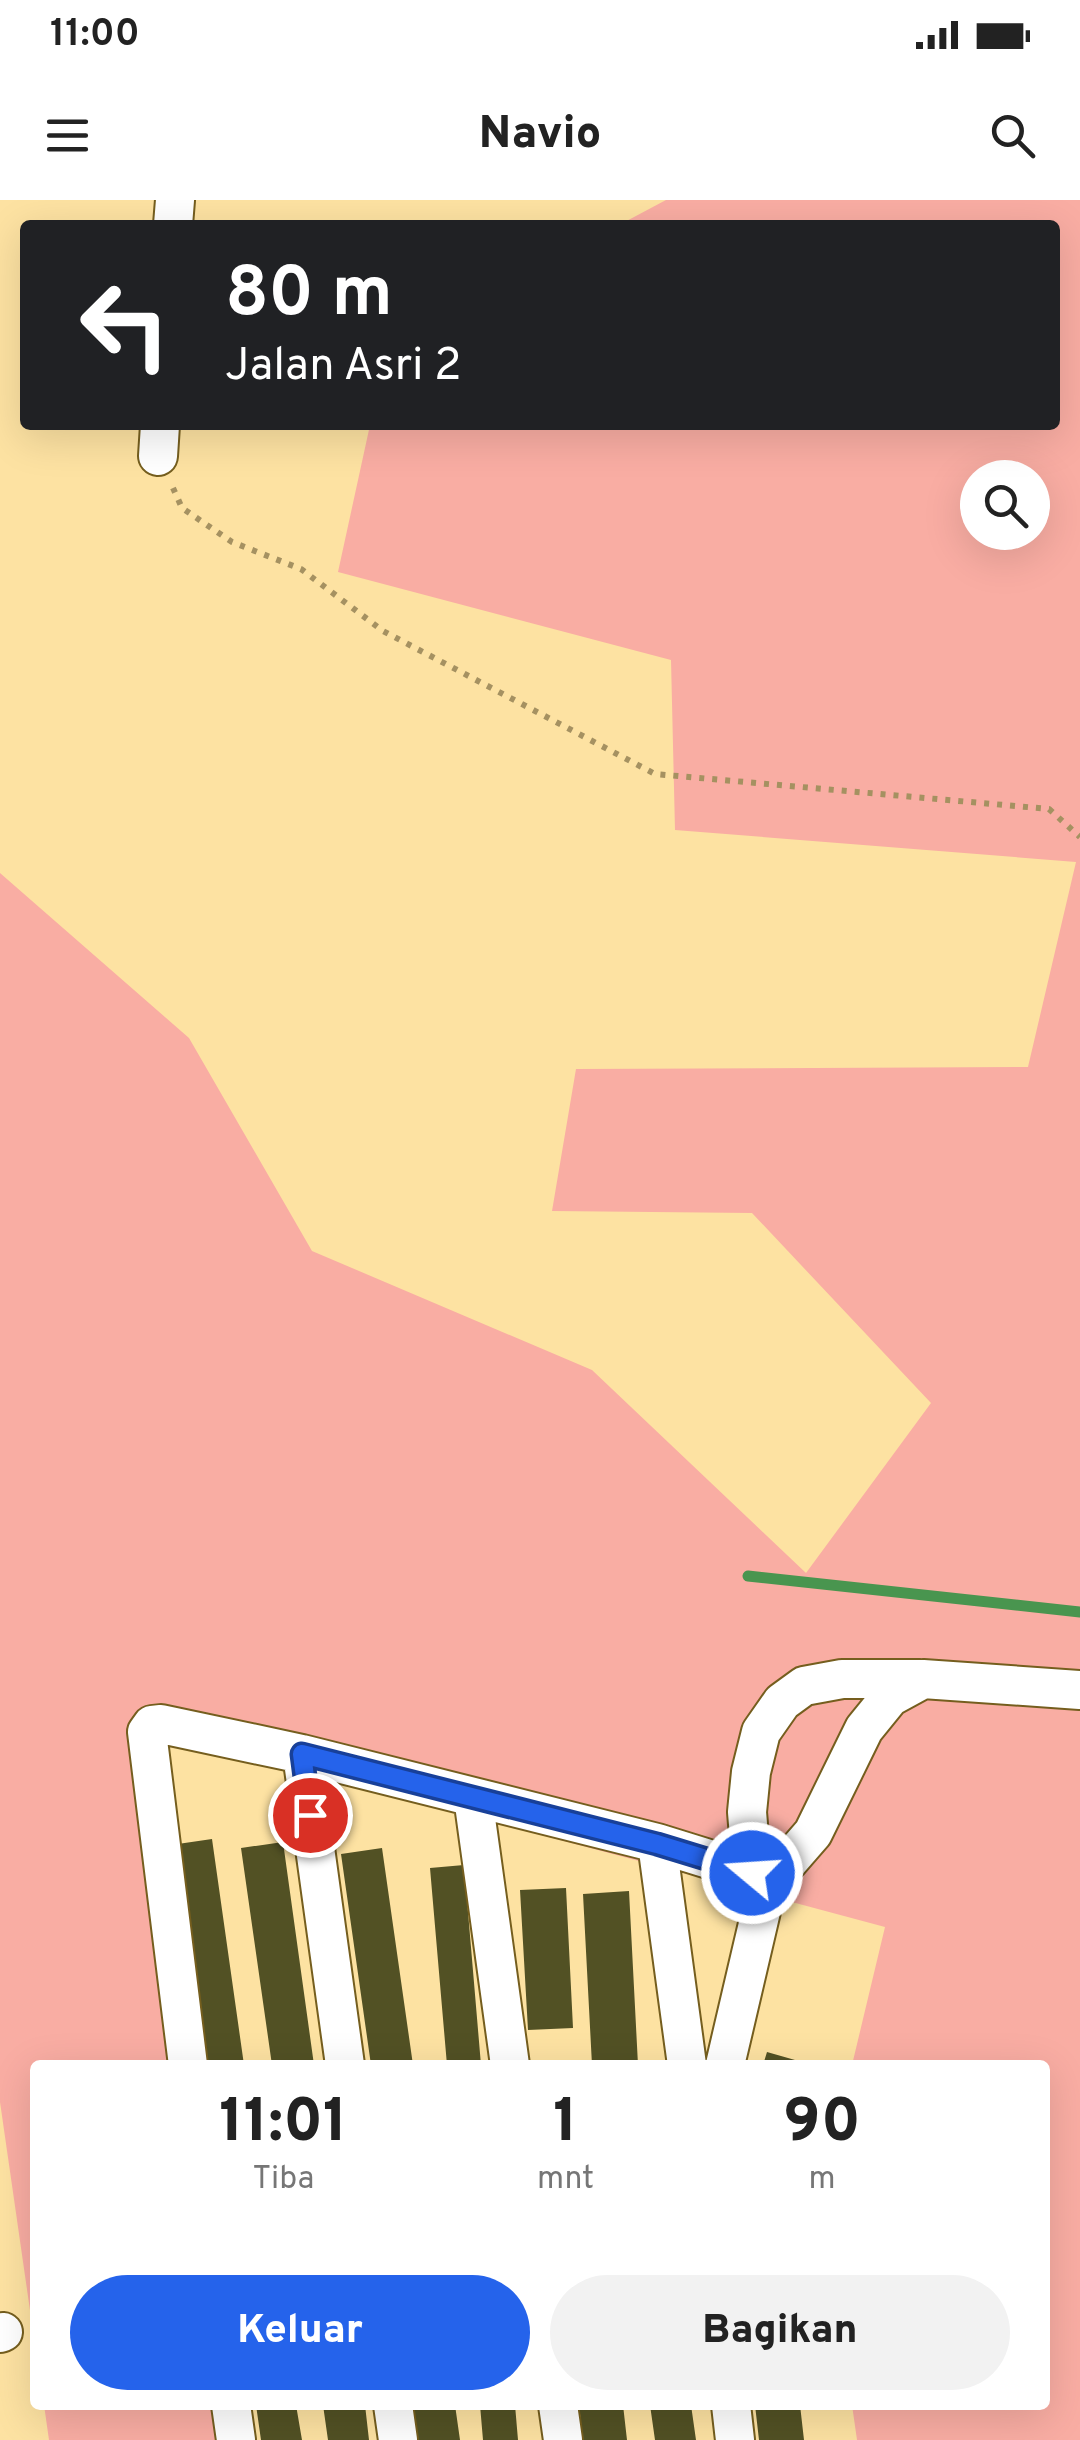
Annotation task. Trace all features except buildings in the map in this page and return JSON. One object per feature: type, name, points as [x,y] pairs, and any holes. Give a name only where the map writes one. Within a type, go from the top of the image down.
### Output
[{"type":"street","points":[[725,2060],[765,1894],[747,1812],[752,1772],[762,1732],[782,1702],[804,1686],[842,1679],[922,1679],[1080,1690]]},
{"type":"street","points":[[763,1876],[813,1834],[864,1728],[890,1697],[922,1679]]},
{"type":"street","points":[[187,2060],[147,1732],[152,1725],[302,1754],[657,1844],[763,1876]]},
{"type":"street","points":[[302,1754],[344,2060]]},
{"type":"street","points":[[473,1797],[509,2060]]},
{"type":"street","points":[[657,1844],[686,2060]]},
{"type":"street","points":[[233,2410],[236,2440]]},
{"type":"street","points":[[394,2410],[398,2440]]},
{"type":"street","points":[[559,2410],[563,2440]]},
{"type":"street","points":[[732,2410],[736,2440]]},
{"type":"path","points":[[159,440],[182,508],[232,542],[300,569],[383,631],[655,774],[1049,809],[1080,837]]},
{"type":"shaded area","points":[[666,200],[1080,200],[1080,2440],[857,2440],[853,2410],[1050,2410],[1050,2060],[853,2060],[885,1927],[153,1731],[194,2060],[30,2060],[30,2310],[0,2102],[0,873],[189,1038],[312,1251],[592,1370],[806,1573],[931,1403],[752,1213],[552,1211],[576,1069],[1028,1067],[1076,862],[675,830],[671,660],[338,572],[369,430],[1060,430],[1060,220],[628,220]]},
{"type":"shaded area","points":[[45,2410],[240,2410],[244,2440],[49,2440]]},
{"type":"waterway","points":[[748,1576],[1080,1612]]},
{"type":"route","points":[[310,1815],[302,1754],[657,1844],[752,1873]]}]
